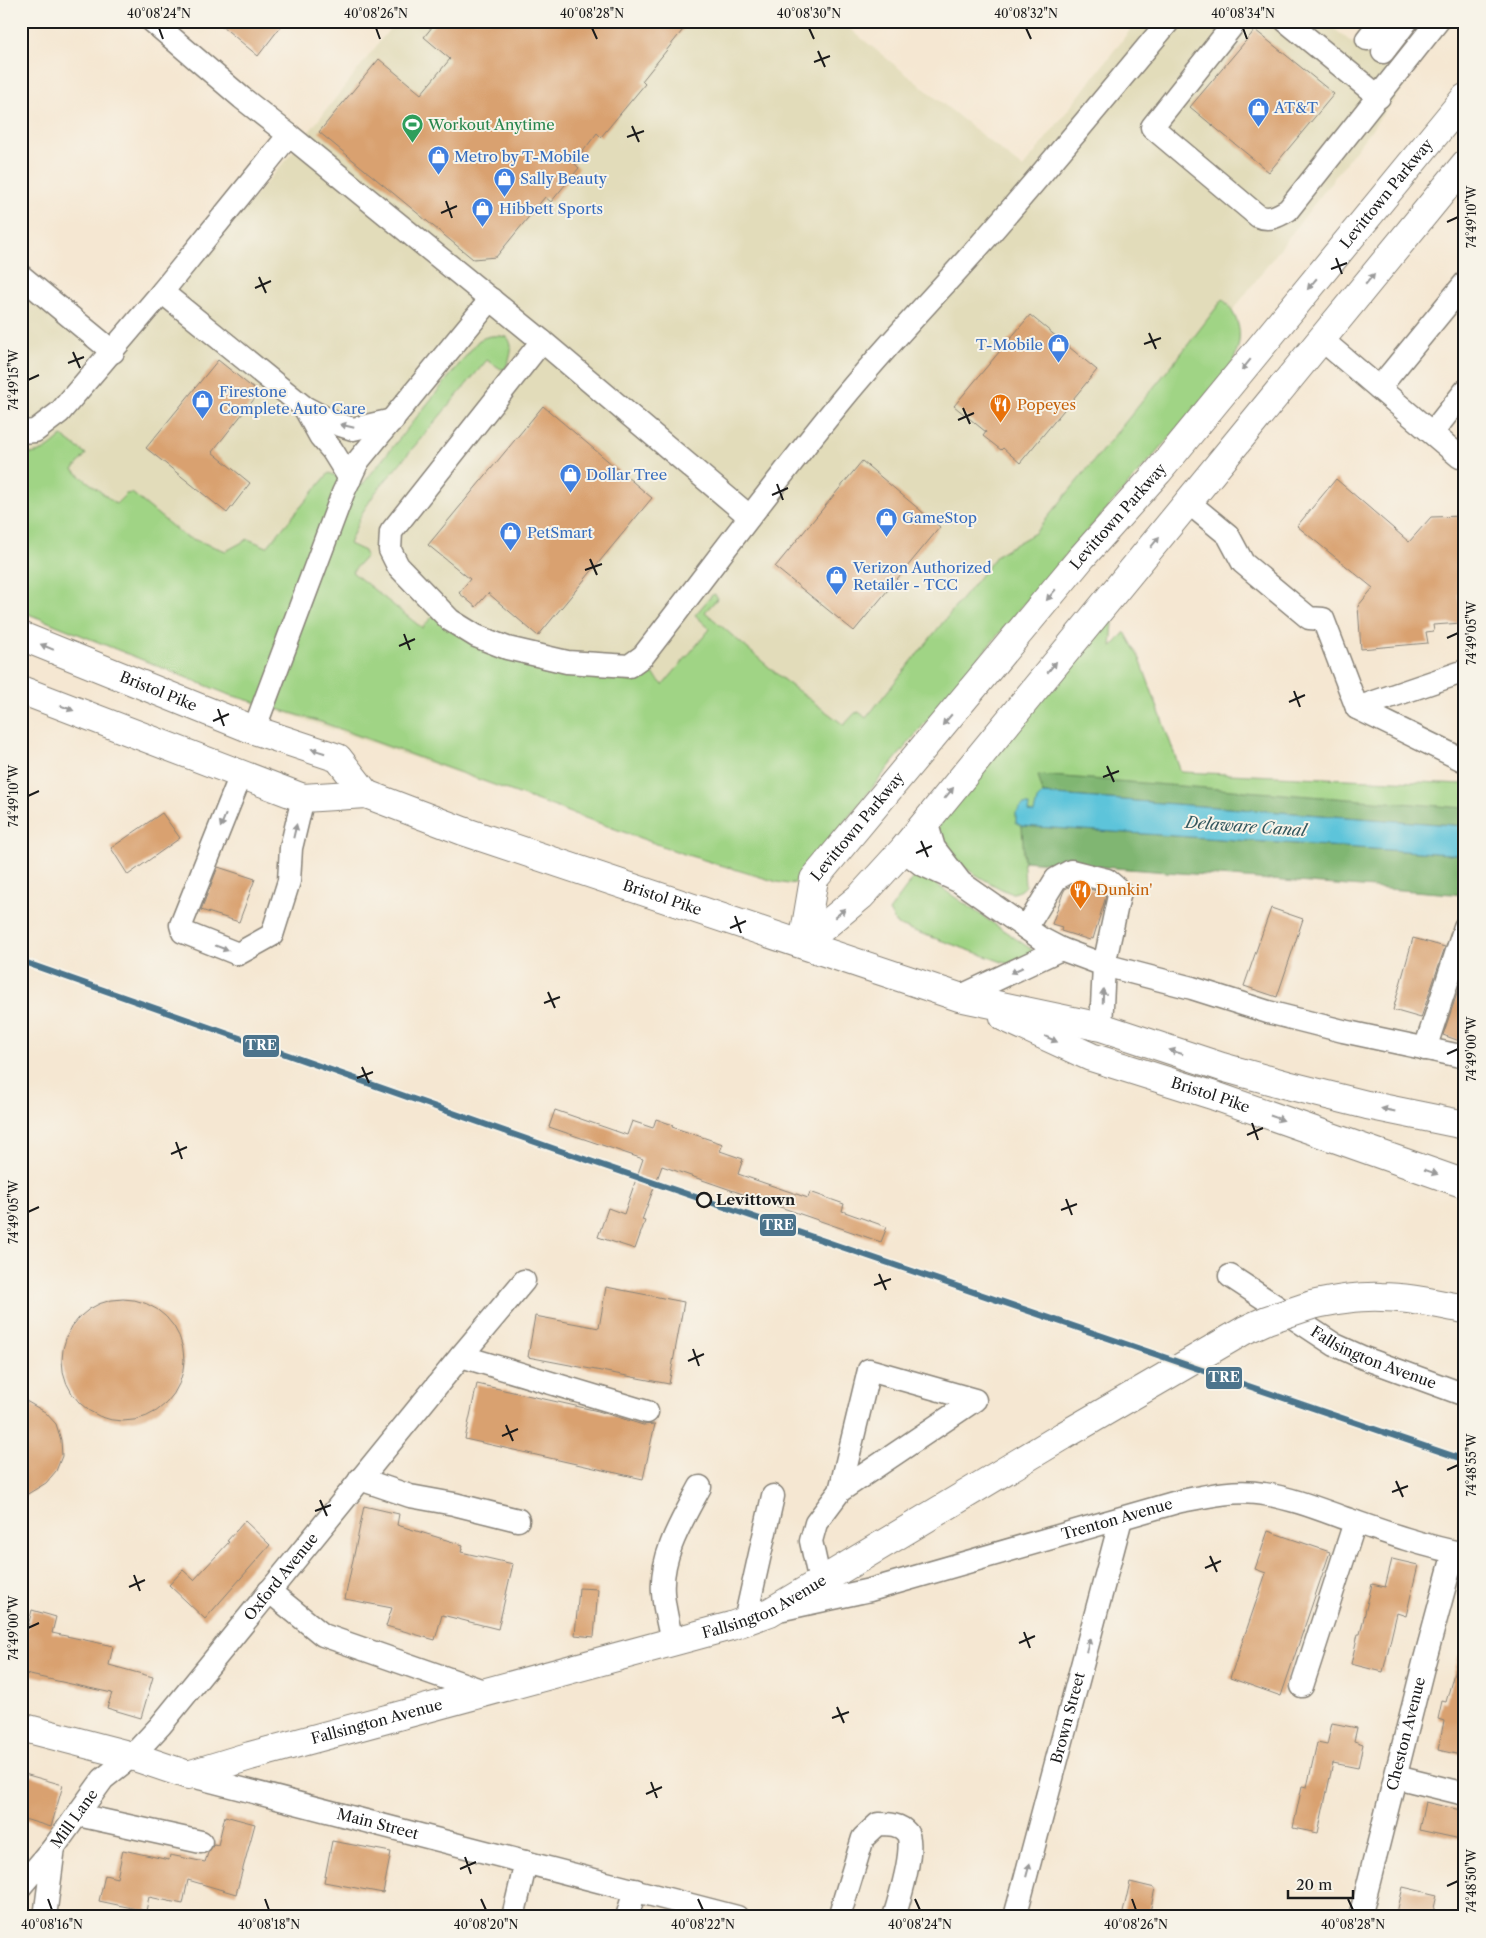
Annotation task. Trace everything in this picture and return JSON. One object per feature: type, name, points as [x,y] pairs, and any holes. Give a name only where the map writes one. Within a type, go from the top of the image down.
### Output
[{"type":"main road","name":"Levittown Parkway","points":[[803,944],[814,880],[1082,557],[1165,464],[1465,98]]},
{"type":"main road","points":[[803,944],[861,896],[903,850],[1465,164]]},
{"type":"main road","name":"Bristol Pike","points":[[21,636],[254,730],[338,758],[366,794]]},
{"type":"main road","name":"Bristol Pike","points":[[21,690],[241,776],[303,798],[366,794],[463,831],[959,997],[1091,1057],[1215,1096],[1465,1184]]},
{"type":"main road","name":"Bristol Pike","points":[[959,997],[1102,1027],[1222,1067],[1367,1105],[1465,1125]]},
{"type":"main road","name":"Fallsington Avenue","points":[[188,1775],[250,1756],[758,1617],[820,1582],[1063,1436],[1245,1330],[1267,1320],[1312,1305],[1336,1300],[1380,1297],[1429,1302],[1465,1309]]},
{"type":"main road","name":"Main Street","points":[[21,1727],[132,1756],[188,1775]]},
{"type":"street","points":[[152,21],[242,98],[542,341],[749,516]]},
{"type":"street","points":[[542,341],[391,532],[390,550],[398,566],[450,620],[476,636],[507,648],[567,662],[629,666],[643,656],[710,570],[749,516],[847,394],[985,239],[1169,21]]},
{"type":"street","points":[[1236,21],[1152,127],[1258,216],[1263,218],[1280,216],[1288,210],[1438,21]]},
{"type":"street","points":[[1286,21],[1379,97]]},
{"type":"street","points":[[1375,46],[1381,21]]},
{"type":"street","points":[[1375,46],[1395,21]]},
{"type":"street","points":[[1375,46],[1407,21]]},
{"type":"street","points":[[21,432],[35,431],[60,412],[113,352],[289,135]]},
{"type":"street","points":[[21,276],[113,352]]},
{"type":"street","points":[[1379,388],[1465,283]]},
{"type":"street","points":[[162,292],[304,407],[337,424],[353,428],[393,420]]},
{"type":"street","points":[[254,730],[358,461],[491,299]]},
{"type":"street","points":[[1321,339],[1432,433],[1463,456]]},
{"type":"street","points":[[1432,433],[1465,391]]},
{"type":"street","points":[[304,407],[320,436],[332,450],[350,479]]},
{"type":"street","points":[[1188,502],[1228,535],[1243,563],[1308,618],[1323,619],[1357,708],[1465,761]]},
{"type":"street","points":[[1357,708],[1465,671]]},
{"type":"street","points":[[241,776],[181,925],[183,932],[238,954],[272,935],[289,881],[291,848],[303,798]]},
{"type":"street","points":[[926,821],[934,848],[960,882]]},
{"type":"street","points":[[903,850],[921,864],[960,882],[1026,928],[1061,949],[1104,965],[1319,1025],[1465,1057]]},
{"type":"street","points":[[1026,928],[1056,879],[1071,871],[1107,880],[1120,890],[1104,965],[1102,1027]]},
{"type":"street","points":[[1425,1048],[1465,927]]},
{"type":"street","points":[[959,997],[1061,949]]},
{"type":"street","name":"Fallsington Avenue","points":[[1230,1276],[1335,1345],[1364,1358],[1465,1395]]},
{"type":"street","name":"Oxford Avenue","points":[[132,1756],[160,1726],[460,1356],[524,1281]]},
{"type":"street","points":[[460,1356],[647,1412]]},
{"type":"street","points":[[820,1582],[811,1541],[816,1523],[840,1491],[975,1400],[869,1370],[840,1491]]},
{"type":"street","points":[[360,1479],[410,1496],[454,1504],[518,1520]]},
{"type":"street","points":[[672,1642],[664,1600],[664,1571],[681,1523],[700,1487]]},
{"type":"street","name":"Trenton Avenue","points":[[758,1617],[870,1590],[1177,1502],[1237,1492],[1264,1494],[1281,1498],[1407,1540],[1459,1553]]},
{"type":"street","points":[[758,1617],[773,1496]]},
{"type":"street","name":"Brown Street","points":[[1016,1917],[1122,1519]]},
{"type":"street","points":[[1302,1686],[1355,1522]]},
{"type":"street","name":"Cheston Avenue","points":[[1360,1917],[1424,1663],[1459,1553]]},
{"type":"street","points":[[269,1590],[323,1636],[486,1692]]},
{"type":"street","name":"Mill Lane","points":[[21,1886],[54,1846],[108,1773],[132,1756]]},
{"type":"street","name":"Main Street","points":[[188,1775],[737,1917]]},
{"type":"street","points":[[1396,1777],[1465,1794]]},
{"type":"street","points":[[78,1814],[201,1842]]},
{"type":"street","points":[[839,1917],[863,1838],[878,1824],[895,1824],[907,1832],[910,1842],[904,1883],[894,1917]]},
{"type":"street","points":[[45,1917],[54,1846]]},
{"type":"street","points":[[513,1917],[526,1862]]},
{"type":"street","points":[[627,1917],[635,1890]]},
{"type":"shaded area","points":[[396,21],[840,21],[1023,168],[1137,21],[1324,21],[1406,84],[795,883],[726,867],[253,702],[21,601],[21,283],[117,359],[305,137]]},
{"type":"green space","points":[[1223,299],[1234,314],[1239,329],[1239,344],[1233,362],[998,635],[795,883],[777,882],[684,854],[321,722],[227,694],[21,611],[21,454],[44,450],[62,436],[86,454],[73,470],[116,504],[126,494],[132,493],[184,536],[226,551],[248,539],[267,547],[329,473],[362,485],[478,341],[488,337],[503,336],[507,337],[511,344],[510,357],[505,369],[501,369],[487,360],[375,493],[362,513],[349,544],[364,551],[366,556],[352,572],[422,628],[433,616],[490,652],[540,670],[635,682],[647,672],[653,674],[663,685],[710,629],[695,615],[715,594],[717,599],[705,612],[785,681],[844,725],[855,713],[859,712],[866,718],[998,554],[1035,533],[1180,355]]},
{"type":"green space","points":[[1114,611],[1111,648],[1125,632],[1140,659],[1181,772],[1465,784],[1465,887],[1023,851],[1025,886],[1019,891],[1012,893],[989,882],[945,854],[939,843],[939,821]]},
{"type":"green space","points":[[1038,775],[1465,808],[1465,826],[1043,794]]},
{"type":"green space","points":[[1022,826],[1465,855],[1465,895],[1024,861]]},
{"type":"green space","points":[[921,874],[1034,951],[1008,964],[897,925],[889,911],[914,877]]},
{"type":"water","name":"Delaware Canal","points":[[1043,794],[1465,826],[1465,855],[1022,826],[1016,823],[1016,813],[1023,805],[1029,805],[1028,812],[1034,813],[1037,800]]},
{"type":"building","points":[[216,21],[285,21],[258,56]]},
{"type":"building","points":[[437,21],[690,21],[642,81],[645,84],[601,137],[597,133],[574,163],[579,168],[551,202],[545,197],[496,257],[473,259],[319,132],[379,59],[421,94],[450,59],[424,37]]},
{"type":"building","points":[[1255,30],[1334,94],[1269,172],[1190,107]]},
{"type":"building","points":[[1030,315],[1097,370],[1020,463],[1003,448],[1001,450],[983,436],[986,432],[954,406]]},
{"type":"building","name":"Firestone Complete Auto Care","points":[[218,360],[259,393],[212,452],[250,483],[227,513],[146,448]]},
{"type":"building","points":[[543,406],[652,498],[538,636],[488,593],[476,607],[459,593],[470,579],[428,545]]},
{"type":"building","points":[[862,461],[940,527],[854,631],[775,567]]},
{"type":"building","points":[[1336,479],[1409,542],[1431,517],[1465,516],[1465,593],[1458,594],[1462,623],[1433,625],[1434,631],[1426,632],[1428,643],[1361,649],[1358,606],[1373,588],[1297,526]]},
{"type":"building","points":[[162,813],[180,838],[128,875],[111,848]]},
{"type":"building","points":[[218,867],[255,879],[239,922],[201,910]]},
{"type":"building","name":"Dunkin'","points":[[1073,885],[1101,892],[1106,896],[1093,939],[1091,938],[1090,940],[1061,931],[1062,927],[1052,924],[1065,889]]},
{"type":"building","points":[[1271,908],[1303,919],[1277,997],[1244,986]]},
{"type":"building","points":[[1413,938],[1445,947],[1421,1018],[1393,1010]]},
{"type":"building","points":[[1465,970],[1465,1043],[1443,1035]]},
{"type":"building","points":[[555,1110],[627,1135],[632,1121],[653,1128],[656,1119],[673,1125],[672,1127],[723,1144],[720,1151],[743,1159],[738,1174],[808,1198],[810,1192],[844,1204],[842,1211],[887,1227],[881,1242],[662,1166],[642,1220],[645,1221],[635,1249],[598,1237],[608,1208],[624,1214],[643,1159],[549,1127]]},
{"type":"building","points":[[606,1287],[684,1302],[669,1384],[528,1357],[535,1316],[599,1328]]},
{"type":"building","points":[[123,1299],[146,1304],[166,1317],[179,1337],[184,1360],[179,1383],[166,1403],[146,1416],[123,1421],[100,1416],[80,1403],[67,1383],[62,1360],[67,1337],[80,1317],[100,1304]]},
{"type":"building","points":[[477,1384],[598,1411],[643,1425],[655,1424],[643,1479],[465,1439]]},
{"type":"building","points":[[21,1398],[45,1412],[56,1424],[61,1440],[62,1456],[56,1471],[46,1483],[21,1498]]},
{"type":"building","points":[[364,1506],[399,1514],[397,1525],[463,1545],[461,1552],[513,1564],[498,1629],[442,1615],[435,1640],[386,1626],[392,1608],[345,1599]]},
{"type":"building","points":[[245,1521],[270,1545],[205,1619],[169,1585],[183,1570],[194,1580],[229,1542],[227,1541]]},
{"type":"building","points":[[1268,1531],[1330,1552],[1281,1696],[1230,1678],[1266,1573],[1255,1569]]},
{"type":"building","points":[[1392,1559],[1418,1565],[1406,1616],[1397,1613],[1383,1672],[1351,1664],[1372,1584],[1385,1587]]},
{"type":"building","points":[[579,1588],[598,1589],[594,1637],[575,1635]]},
{"type":"building","points":[[32,1610],[56,1617],[52,1633],[113,1646],[109,1665],[153,1677],[141,1718],[107,1708],[112,1693],[21,1673],[21,1628],[27,1630]]},
{"type":"building","points":[[1459,1655],[1465,1655],[1465,1756],[1438,1750],[1444,1721],[1438,1719],[1442,1701],[1446,1702]]},
{"type":"building","points":[[1332,1723],[1357,1728],[1354,1741],[1363,1744],[1358,1768],[1333,1763],[1318,1833],[1293,1828],[1302,1786],[1307,1787],[1317,1743],[1327,1745]]},
{"type":"building","points":[[21,1773],[63,1785],[51,1827],[21,1818]]},
{"type":"building","points":[[1425,1802],[1465,1811],[1465,1840],[1419,1830]]},
{"type":"building","points":[[225,1816],[255,1824],[236,1894],[188,1880],[183,1904],[149,1897],[146,1911],[99,1901],[105,1875],[117,1878],[123,1850],[169,1860],[170,1855],[205,1862],[214,1844],[218,1845]]},
{"type":"building","points":[[332,1841],[391,1852],[383,1893],[324,1882]]},
{"type":"building","points":[[1130,1882],[1155,1888],[1149,1917],[1122,1917]]},
{"type":"building","points":[[1403,1887],[1437,1895],[1432,1917],[1396,1917]]},
{"type":"transit line","name":"TRE","points":[[21,961],[555,1149],[1465,1460]]},
{"type":"place","name":"AT&T","points":[[1258,127]]},
{"type":"place","name":"Workout Anytime","points":[[412,144]]},
{"type":"place","name":"Metro by T-Mobile","points":[[438,176]]},
{"type":"place","name":"Sally Beauty","points":[[504,198]]},
{"type":"place","name":"Hibbett Sports","points":[[483,228]]},
{"type":"place","name":"T-Mobile","points":[[1059,364]]},
{"type":"place","name":"Firestone Complete Auto Care","points":[[203,420]]},
{"type":"place","name":"Popeyes","points":[[1001,424]]},
{"type":"place","name":"Dollar Tree","points":[[570,494]]},
{"type":"place","name":"GameStop","points":[[886,537]]},
{"type":"place","name":"PetSmart","points":[[511,552]]},
{"type":"place","name":"Verizon Authorized Retailer - TCC","points":[[837,596]]},
{"type":"place","name":"Dunkin'","points":[[1080,909]]},
{"type":"place","name":"Levittown","points":[[704,1200]]}]
